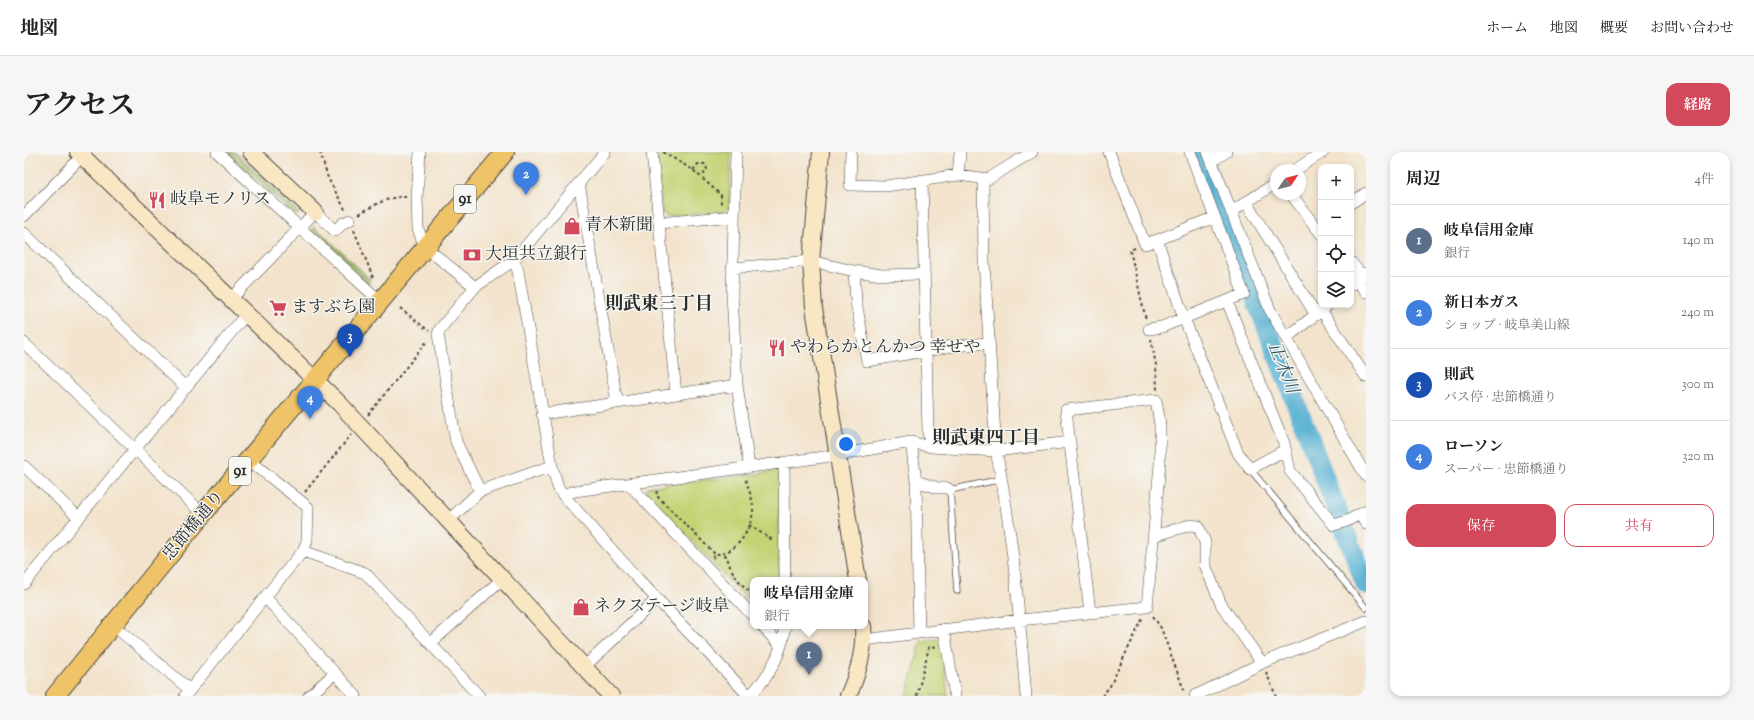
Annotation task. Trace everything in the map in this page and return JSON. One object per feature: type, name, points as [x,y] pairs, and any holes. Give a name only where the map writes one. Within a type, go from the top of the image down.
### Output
[{"type":"main road","name":"91","points":[[425,247],[505,152]]},
{"type":"main road","name":"忠節橋通り","points":[[55,696],[203,514],[381,302],[425,247]]},
{"type":"street","points":[[217,152],[381,302]]},
{"type":"street","points":[[251,152],[335,231],[343,223],[350,220]]},
{"type":"street","points":[[420,152],[417,197],[418,229],[425,247],[475,287]]},
{"type":"street","points":[[480,491],[456,442],[438,334],[440,329],[475,287],[514,260],[605,152]]},
{"type":"street","points":[[736,152],[732,268],[737,385],[745,467]]},
{"type":"street","points":[[821,152],[811,261],[814,316],[858,577]]},
{"type":"street","points":[[851,152],[850,185],[886,186],[958,175],[983,180],[988,179],[1032,152]]},
{"type":"street","points":[[958,175],[960,152]]},
{"type":"street","points":[[1109,152],[1145,244],[1215,217]]},
{"type":"street","points":[[1190,152],[1245,290]]},
{"type":"street","points":[[1226,152],[1210,156],[1258,285],[1286,338],[1365,470]]},
{"type":"street","points":[[1302,152],[1308,162]]},
{"type":"street","points":[[1305,164],[1323,152]]},
{"type":"street","points":[[24,216],[82,153],[316,380],[366,431],[611,696]]},
{"type":"street","points":[[652,153],[676,394]]},
{"type":"street","points":[[922,180],[928,432],[931,447]]},
{"type":"street","points":[[983,180],[984,260],[988,343],[996,451],[1002,479],[1020,620],[1026,696]]},
{"type":"street","points":[[580,183],[617,402]]},
{"type":"street","points":[[1231,212],[1270,187]]},
{"type":"street","points":[[1354,201],[1366,193]]},
{"type":"street","points":[[1296,200],[1318,230]]},
{"type":"street","points":[[1305,200],[1318,218]]},
{"type":"street","points":[[1246,202],[1366,377]]},
{"type":"street","points":[[232,298],[315,212]]},
{"type":"street","points":[[659,223],[734,216]]},
{"type":"street","points":[[24,233],[185,387]]},
{"type":"street","points":[[1157,240],[1184,318],[1238,453],[1250,469],[1285,450]]},
{"type":"street","points":[[514,260],[518,271],[552,466],[558,487],[563,495],[657,599],[749,696],[762,684],[777,658],[784,629]]},
{"type":"street","points":[[732,268],[811,261],[854,272],[882,275],[924,274]]},
{"type":"street","points":[[854,272],[856,302],[867,362],[953,346],[988,343]]},
{"type":"street","points":[[1357,277],[1366,292]]},
{"type":"street","points":[[1149,329],[1162,326],[1227,301],[1244,294],[1245,290],[1258,285]]},
{"type":"street","points":[[1227,301],[1285,450],[1290,471],[1334,525],[1364,516]]},
{"type":"street","points":[[1286,338],[1321,310]]},
{"type":"street","points":[[24,584],[247,313]]},
{"type":"street","points":[[24,343],[203,514]]},
{"type":"street","points":[[542,414],[737,385]]},
{"type":"street","points":[[848,696],[855,681],[861,660],[863,633],[919,632],[1090,612],[1147,607],[1161,445],[1156,400],[1066,410],[1090,612]]},
{"type":"street","points":[[911,442],[916,481],[919,632]]},
{"type":"street","points":[[563,495],[575,491],[838,455],[911,442],[931,447],[996,451],[1070,442]]},
{"type":"street","points":[[113,625],[188,693],[303,551],[307,541],[308,507],[249,460]]},
{"type":"street","points":[[784,462],[785,577]]},
{"type":"street","points":[[24,466],[78,518]]},
{"type":"street","points":[[448,521],[480,491],[552,466]]},
{"type":"street","points":[[916,481],[950,490]]},
{"type":"street","points":[[629,484],[750,613]]},
{"type":"street","points":[[1154,536],[1190,525],[1198,526],[1205,542],[1205,565],[1221,604],[1262,663]]},
{"type":"street","points":[[303,551],[365,573],[479,696]]},
{"type":"street","points":[[431,643],[502,579]]},
{"type":"street","points":[[265,597],[356,696]]},
{"type":"street","points":[[584,667],[657,599]]},
{"type":"street","points":[[1195,696],[1262,663],[1366,621]]},
{"type":"street","points":[[765,629],[780,645]]},
{"type":"street","points":[[944,629],[955,696]]},
{"type":"street","points":[[309,696],[335,673]]},
{"type":"lane","points":[[1250,469],[1366,608]]},
{"type":"lane","points":[[957,591],[950,490],[1002,479]]},
{"type":"path","points":[[652,153],[665,152],[702,177],[721,195],[722,217]]},
{"type":"path","points":[[693,170],[698,164],[705,164],[707,169],[702,177]]},
{"type":"path","points":[[350,220],[380,201],[401,196],[417,197]]},
{"type":"path","points":[[1145,244],[1130,250],[1156,365],[1156,400]]},
{"type":"path","points":[[367,416],[433,334],[400,308]]},
{"type":"path","points":[[299,500],[352,434]]},
{"type":"path","points":[[658,488],[656,494],[715,554],[724,555],[734,548],[743,538],[749,525],[753,510],[745,467]]},
{"type":"path","points":[[749,525],[785,550]]},
{"type":"path","points":[[707,567],[715,554]]},
{"type":"path","points":[[724,555],[727,556],[728,565],[734,575],[750,592]]},
{"type":"path","points":[[1102,696],[1110,686],[1142,622],[1147,607]]},
{"type":"path","points":[[1147,607],[1161,628],[1186,696]]},
{"type":"path","points":[[917,696],[929,647]]},
{"type":"path","points":[[1262,663],[1276,696]]},
{"type":"green space","points":[[227,152],[235,152],[300,213],[296,217]]},
{"type":"green space","points":[[657,152],[731,152],[729,208],[725,212],[667,216],[662,213]]},
{"type":"green space","points":[[314,226],[370,279],[368,285],[310,231]]},
{"type":"green space","points":[[779,471],[779,577],[750,577],[750,603],[645,491],[647,487]]},
{"type":"green space","points":[[937,639],[942,643],[948,696],[907,696],[921,641]]},
{"type":"waterway","name":"正木川","points":[[1199,152],[1366,585]]},
{"type":"place","name":"新日本ガス","points":[[526,195]]},
{"type":"place","name":"岐阜モノリス","points":[[157,200]]},
{"type":"place","name":"青木新聞","points":[[572,226]]},
{"type":"place","name":"大垣共立銀行","points":[[472,255]]},
{"type":"place","name":"ますぶち園","points":[[278,308]]},
{"type":"place","name":"やわらかとんかつ 幸せや","points":[[777,348]]},
{"type":"place","name":"則武","points":[[350,357]]},
{"type":"place","name":"ローソン","points":[[310,419]]},
{"type":"place","name":"ネクステージ岐阜","points":[[581,607]]},
{"type":"place","name":"岐阜信用金庫","points":[[809,675]]},
{"type":"district","name":"則武東三丁目","points":[[659,305]]},
{"type":"district","name":"則武東四丁目","points":[[986,439]]}]
